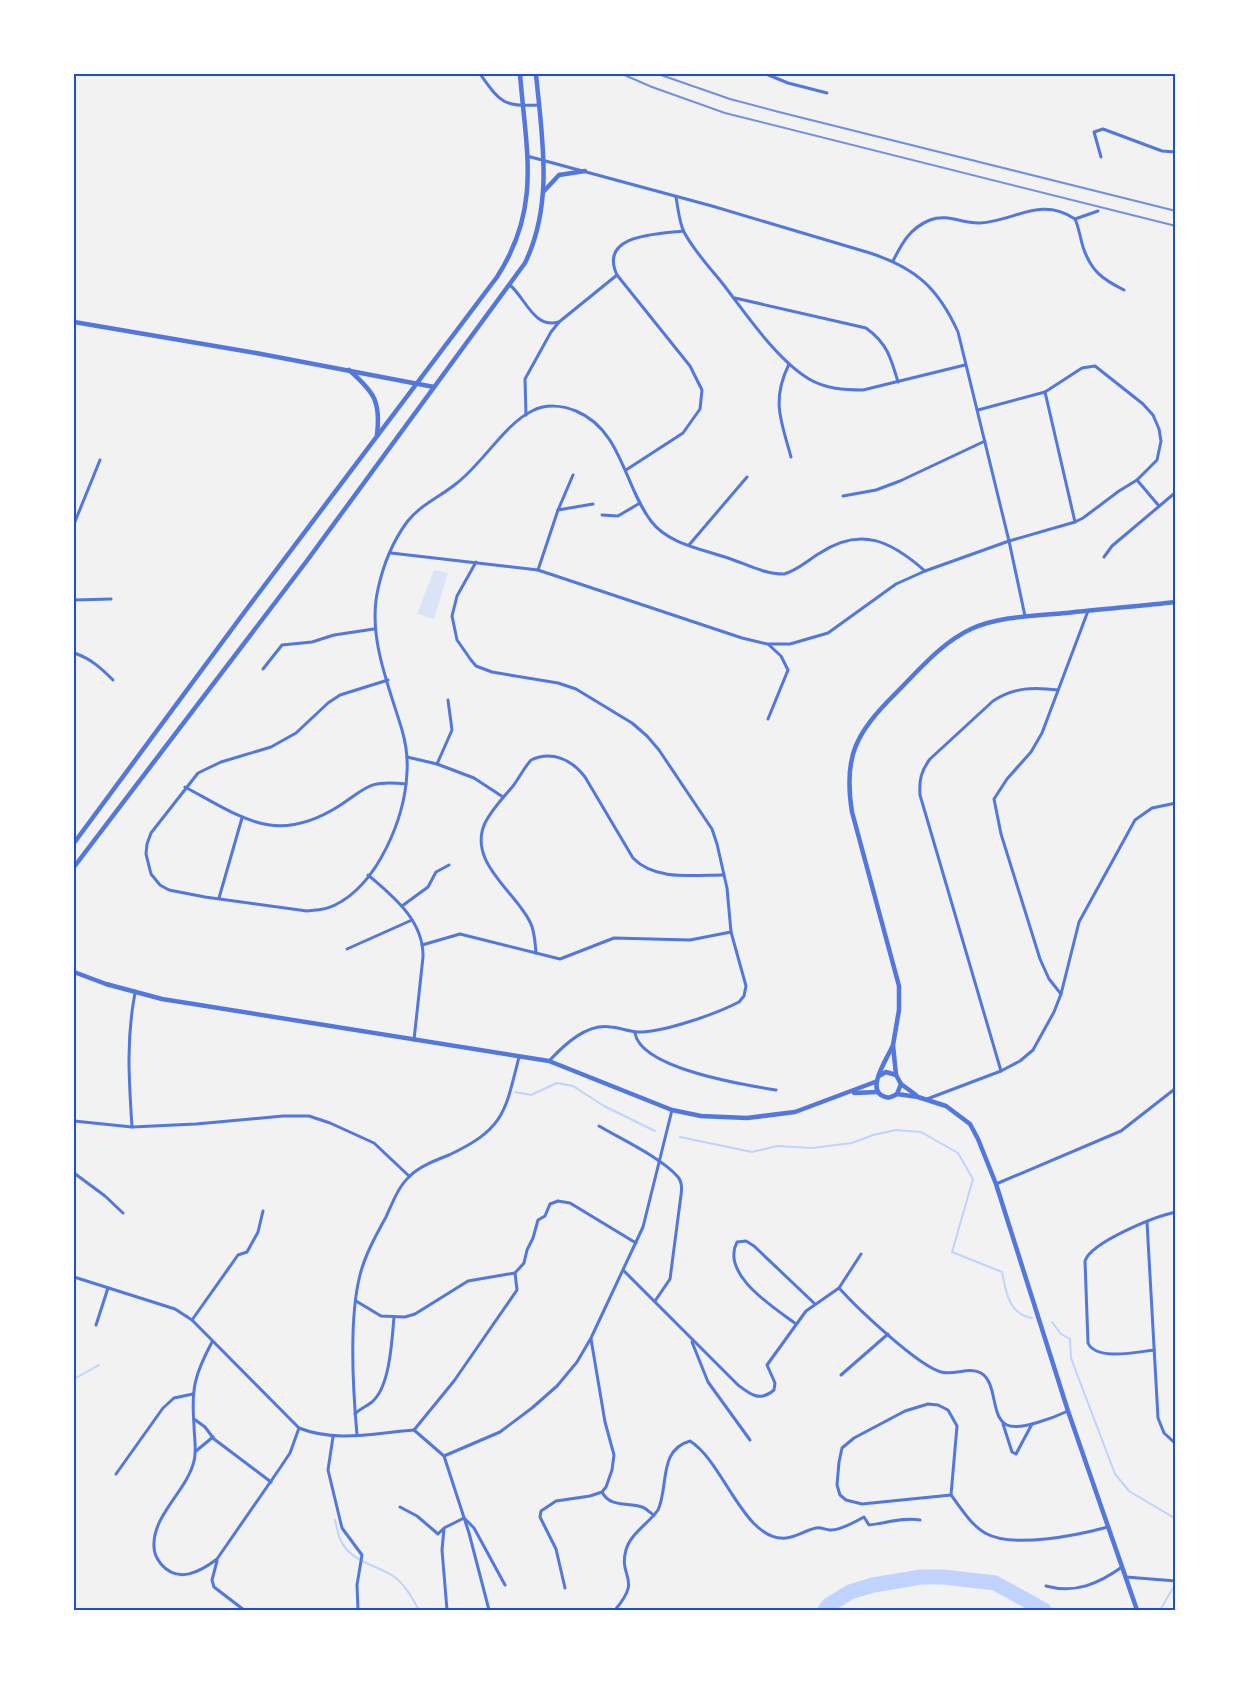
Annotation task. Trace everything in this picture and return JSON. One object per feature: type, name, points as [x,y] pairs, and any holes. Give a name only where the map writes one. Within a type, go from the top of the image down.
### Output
[{"type":"street","points":[[480,74],[502,101],[522,106],[538,105]]},
{"type":"street","points":[[74,843],[497,277],[510,256],[521,229],[527,202],[527,156],[520,74]]},
{"type":"street","points":[[74,867],[306,562],[525,263],[532,248],[540,218],[544,191],[544,160],[536,74]]},
{"type":"street","points":[[766,74],[788,83],[827,93]]},
{"type":"street","points":[[1101,157],[1094,132],[1103,129],[1162,151],[1176,152]]},
{"type":"street","points":[[527,156],[893,261],[921,277],[944,304],[958,332],[1009,541],[1024,616]]},
{"type":"street","points":[[544,191],[560,175],[585,171]]},
{"type":"street","points":[[676,197],[683,231],[697,252],[789,364],[809,379],[830,388],[863,390],[966,365]]},
{"type":"street","points":[[893,261],[904,239],[916,228],[941,217],[980,223],[1035,209],[1049,209],[1075,219],[1098,211]]},
{"type":"street","points":[[1075,219],[1083,248],[1093,268],[1105,281],[1124,290]]},
{"type":"street","points":[[626,470],[683,432],[700,409],[702,390],[690,366],[617,275],[613,260],[614,253],[619,246],[636,238],[683,231]]},
{"type":"street","points":[[526,415],[525,379],[551,332],[559,322],[617,275]]},
{"type":"street","points":[[510,285],[520,293],[536,317],[549,324],[559,322]]},
{"type":"street","points":[[734,297],[866,328],[878,336],[885,345],[898,382]]},
{"type":"street","points":[[74,322],[434,387]]},
{"type":"street","points":[[789,364],[778,395],[779,413],[791,457]]},
{"type":"street","points":[[391,553],[538,570],[742,638],[767,644],[790,645],[828,633],[875,597],[925,570],[1083,518],[1137,480],[1157,460],[1161,441],[1153,415],[1143,404],[1095,366],[1082,368],[1045,392],[978,410]]},
{"type":"street","points":[[349,370],[367,386],[376,400],[378,421],[376,437]]},
{"type":"street","points":[[1045,392],[1075,522]]},
{"type":"street","points":[[388,680],[340,695],[287,739],[258,752],[207,767],[198,772],[152,833],[147,844],[147,863],[151,874],[160,885],[169,890],[293,910],[321,910],[334,906],[350,895],[368,875],[398,822],[406,784],[407,757],[402,730],[374,629],[377,590],[391,553],[405,524],[414,513],[458,483],[518,420],[533,410],[548,406],[566,407],[579,412],[597,424],[626,470],[640,503],[651,521],[658,529],[688,545],[762,570],[784,574],[843,540],[866,538],[887,544],[902,552],[925,570]]},
{"type":"street","points":[[843,496],[876,490],[900,481],[985,441]]},
{"type":"street","points":[[74,524],[100,460]]},
{"type":"street","points":[[538,570],[558,510],[573,475]]},
{"type":"street","points":[[688,545],[747,477]]},
{"type":"street","points":[[1137,480],[1159,506]]},
{"type":"street","points":[[1104,557],[1112,546],[1176,492]]},
{"type":"street","points":[[602,515],[618,516],[640,503]]},
{"type":"street","points":[[558,510],[592,504]]},
{"type":"street","points":[[476,562],[457,596],[452,616],[457,640],[467,656],[476,666],[492,672],[558,683],[576,689],[610,709],[648,736],[712,829],[727,888],[731,932],[746,986],[740,1002],[667,1028],[635,1033],[613,1027],[593,1028],[562,1047],[549,1061]]},
{"type":"street","points":[[74,600],[111,599]]},
{"type":"street","points":[[878,1092],[876,1082],[893,1045],[899,1010],[898,986],[852,812],[848,781],[852,753],[861,734],[872,717],[935,654],[972,629],[1024,616],[1176,602]]},
{"type":"street","points":[[1061,994],[1049,979],[1040,959],[1001,834],[994,803],[1001,788],[1031,752],[1042,733],[1088,611]]},
{"type":"street","points":[[263,669],[282,645],[312,642],[334,635],[374,629]]},
{"type":"street","points":[[767,644],[781,656],[788,670],[768,719]]},
{"type":"street","points":[[74,653],[99,666],[113,680]]},
{"type":"street","points":[[1001,1071],[920,795],[920,782],[923,767],[930,759],[998,697],[1021,688],[1059,690]]},
{"type":"street","points":[[436,764],[452,730],[448,700]]},
{"type":"street","points":[[536,953],[532,924],[521,906],[495,875],[483,851],[481,836],[484,825],[531,760],[546,756],[564,758],[576,765],[636,861],[665,874],[723,874]]},
{"type":"street","points":[[407,757],[436,764],[474,778],[503,797]]},
{"type":"street","points":[[186,787],[242,818],[271,826],[289,826],[306,823],[322,816],[370,784],[387,782],[406,784]]},
{"type":"street","points":[[927,1099],[1001,1071],[1020,1061],[1033,1050],[1061,994],[1079,922],[1135,819],[1152,808],[1176,802]]},
{"type":"street","points":[[219,898],[242,818]]},
{"type":"street","points":[[402,906],[428,887],[436,872],[449,865]]},
{"type":"street","points":[[368,875],[402,906],[412,920],[422,945],[423,957],[414,1040]]},
{"type":"street","points":[[347,949],[412,920]]},
{"type":"street","points":[[422,945],[460,934],[560,959],[614,938],[690,940],[731,932]]},
{"type":"street","points":[[74,972],[135,993],[549,1061],[672,1110],[701,1116],[747,1118],[795,1112],[859,1092],[878,1092],[887,1098],[897,1094],[918,1096],[946,1106],[970,1124],[986,1157],[1068,1411],[1137,1611]]},
{"type":"street","points":[[132,1127],[128,1065],[129,1023],[135,993]]},
{"type":"street","points":[[635,1033],[638,1042],[649,1052],[694,1073],[776,1090]]},
{"type":"street","points":[[893,1045],[896,1075],[901,1084],[918,1096]]},
{"type":"street","points":[[357,1435],[354,1323],[358,1283],[365,1261],[397,1194],[409,1176],[467,1146],[492,1128],[507,1102],[519,1057]]},
{"type":"street","points":[[879,1076],[886,1072],[896,1075]]},
{"type":"street","points":[[837,1098],[876,1082]]},
{"type":"street","points":[[897,1094],[901,1084]]},
{"type":"street","points":[[996,1184],[1121,1131],[1176,1088]]},
{"type":"street","points":[[444,1456],[500,1432],[532,1408],[569,1373],[591,1338],[637,1243],[672,1110]]},
{"type":"street","points":[[74,1121],[132,1127],[309,1116],[374,1143],[409,1176]]},
{"type":"street","points":[[599,1126],[659,1162],[679,1179],[682,1192],[669,1279],[655,1301]]},
{"type":"street","points":[[74,1173],[123,1213]]},
{"type":"street","points":[[356,1301],[381,1316],[415,1314],[468,1281],[515,1273],[524,1263],[538,1220],[545,1216],[548,1207],[554,1202],[570,1203],[637,1243]]},
{"type":"street","points":[[192,1320],[238,1255],[247,1252],[255,1239],[263,1211]]},
{"type":"street","points":[[1154,1350],[1106,1354],[1094,1351],[1088,1343],[1084,1279],[1086,1257],[1105,1242],[1156,1217],[1176,1212]]},
{"type":"street","points":[[1147,1222],[1158,1418],[1164,1433],[1176,1444]]},
{"type":"street","points":[[796,1324],[744,1282],[737,1267],[734,1248],[737,1242],[746,1241],[754,1246],[815,1304]]},
{"type":"street","points":[[624,1271],[747,1393],[759,1398],[774,1390],[775,1383],[767,1365],[768,1361],[782,1346],[806,1311],[839,1288],[861,1254]]},
{"type":"street","points":[[74,1277],[175,1309],[192,1320],[299,1428],[316,1435],[333,1437],[414,1430],[454,1381],[517,1290],[515,1273]]},
{"type":"street","points":[[96,1325],[108,1288]]},
{"type":"street","points":[[839,1288],[852,1303],[928,1366],[949,1374],[968,1371],[982,1373],[990,1384],[1012,1452],[1016,1455],[1033,1423]]},
{"type":"street","points":[[355,1414],[362,1407],[373,1402],[382,1389],[391,1352],[394,1317]]},
{"type":"street","points":[[841,1375],[888,1334]]},
{"type":"street","points":[[565,1588],[560,1562],[540,1517],[541,1511],[556,1501],[602,1492],[609,1479],[614,1455],[605,1422],[591,1338]]},
{"type":"street","points":[[692,1340],[708,1382],[750,1440]]},
{"type":"street","points":[[212,1342],[198,1369],[193,1394],[195,1451],[192,1469],[159,1525],[154,1539],[154,1550],[165,1568],[174,1574],[183,1575],[203,1569],[217,1559],[290,1453],[299,1428]]},
{"type":"street","points":[[116,1474],[163,1408],[174,1398],[193,1394]]},
{"type":"street","points":[[951,1495],[862,1504],[846,1500],[840,1495],[837,1485],[842,1448],[854,1438],[905,1411],[928,1404],[938,1405],[948,1410],[957,1426],[951,1495],[976,1526],[997,1538],[1017,1540],[1079,1535],[1108,1527]]},
{"type":"street","points":[[1003,1422],[1013,1426],[1033,1423],[1068,1411]]},
{"type":"street","points":[[193,1418],[213,1437],[271,1482]]},
{"type":"street","points":[[414,1430],[444,1456],[464,1518],[489,1611]]},
{"type":"street","points":[[195,1451],[213,1437]]},
{"type":"street","points":[[333,1437],[328,1470],[340,1523],[344,1532],[362,1555],[357,1585],[358,1611]]},
{"type":"street","points":[[615,1611],[629,1589],[630,1581],[625,1564],[627,1546],[654,1515],[661,1503],[666,1469],[671,1454],[690,1441],[700,1447],[728,1484],[750,1520],[760,1531],[771,1536],[786,1538],[819,1527],[831,1531],[864,1517],[869,1525],[910,1518],[920,1520]]},
{"type":"street","points":[[602,1492],[609,1500],[642,1507],[654,1515]]},
{"type":"street","points":[[400,1507],[417,1516],[438,1534],[444,1528],[464,1518]]},
{"type":"street","points":[[464,1518],[474,1528],[505,1585]]},
{"type":"street","points":[[444,1528],[442,1550],[447,1611]]},
{"type":"street","points":[[217,1559],[212,1580],[214,1587],[244,1611]]},
{"type":"street","points":[[1046,1586],[1062,1589],[1085,1587],[1099,1582],[1122,1567]]},
{"type":"street","points":[[1126,1577],[1176,1581]]},
{"type":"shaded area","points":[[434,570],[448,573],[434,619],[417,614]]},
{"type":"waterway","points":[[515,1092],[531,1095],[557,1083],[573,1086],[604,1106],[655,1131]]},
{"type":"waterway","points":[[680,1137],[752,1152],[777,1146],[812,1148],[852,1143],[896,1130],[921,1132],[958,1153],[973,1179],[952,1252],[1002,1272],[1007,1294],[1013,1307],[1024,1316],[1032,1318]]},
{"type":"waterway","points":[[1052,1322],[1061,1334],[1070,1339],[1071,1358],[1115,1474],[1129,1491],[1176,1519]]},
{"type":"waterway","points":[[74,1379],[99,1365]]},
{"type":"waterway","points":[[335,1520],[342,1543],[352,1555],[397,1579],[419,1610]]},
{"type":"waterway","points":[[825,1610],[850,1592],[873,1585],[921,1577],[944,1577],[995,1583],[1044,1610]]},
{"type":"waterway","points":[[1160,1610],[1173,1588]]},
{"type":"railway","points":[[622,74],[725,113],[1176,226]]},
{"type":"railway","points":[[658,74],[730,99],[779,112],[1176,211]]}]
